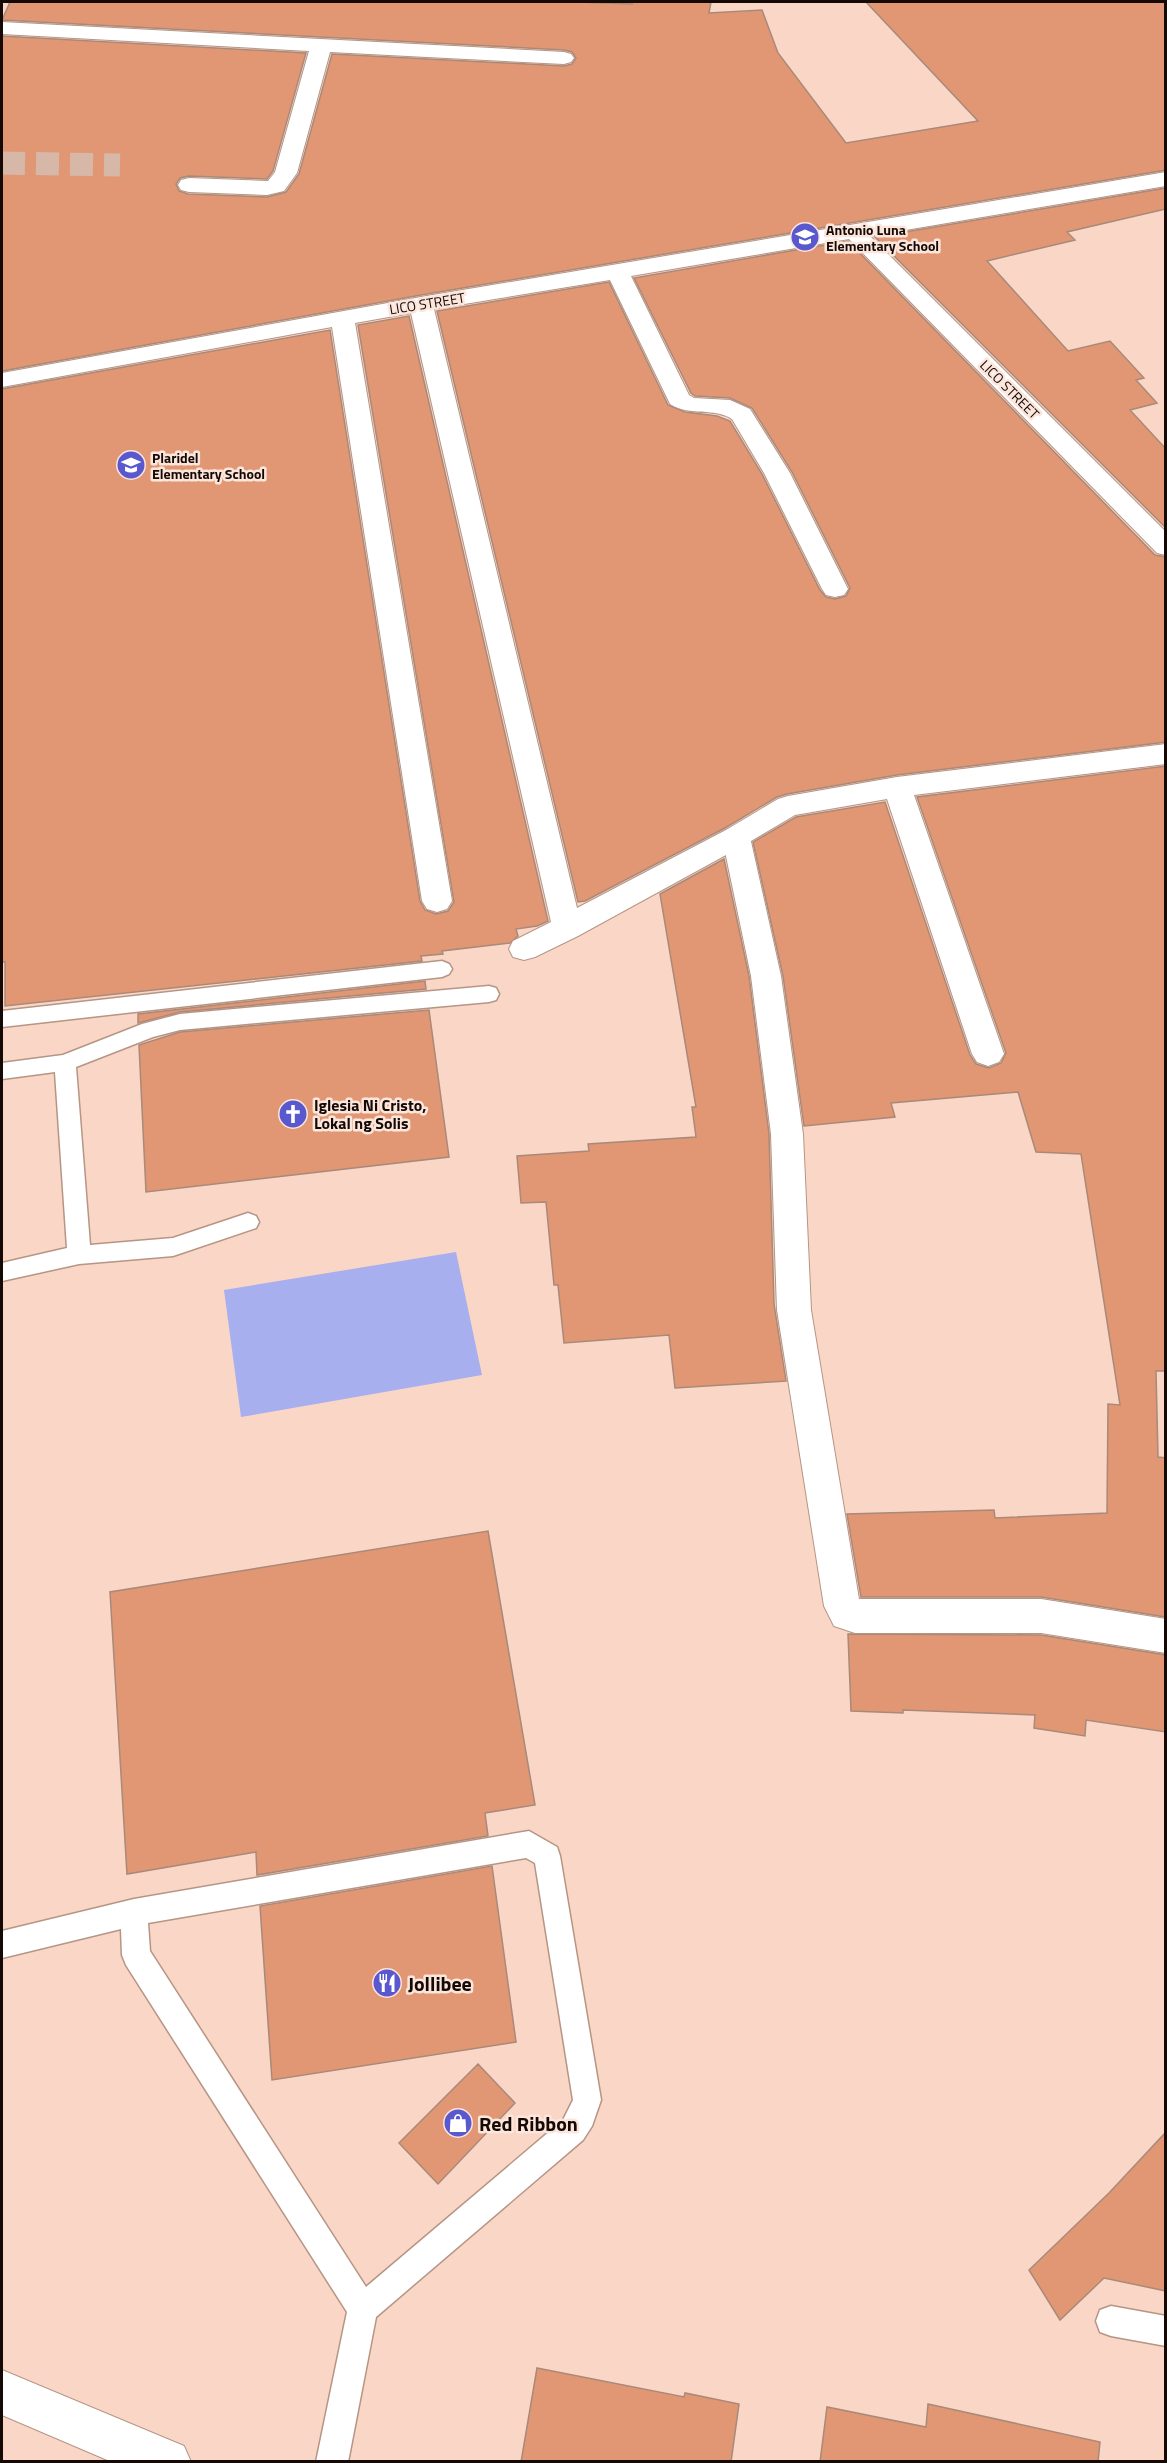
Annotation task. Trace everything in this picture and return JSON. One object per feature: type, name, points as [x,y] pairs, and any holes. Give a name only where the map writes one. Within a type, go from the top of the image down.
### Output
[{"type":"street","points":[[2,28],[564,58]]},
{"type":"street","points":[[189,185],[267,188],[281,181],[286,173],[321,45]]},
{"type":"street","name":"LICO STREET","points":[[2,380],[421,304],[1166,178]]},
{"type":"street","name":"LICO STREET","points":[[854,232],[1166,547]]},
{"type":"street","points":[[618,272],[679,399],[689,405],[730,407],[741,414],[777,474],[836,589]]},
{"type":"street","points":[[421,304],[567,928]]},
{"type":"street","points":[[342,318],[437,902]]},
{"type":"street","points":[[524,949],[736,837],[788,806],[897,787],[1166,754]]},
{"type":"street","points":[[897,787],[988,1054]]},
{"type":"street","points":[[736,837],[766,976],[787,1134],[794,1311],[842,1606],[847,1614],[855,1616],[1041,1616],[1166,1636]]},
{"type":"street","points":[[2,2392],[168,2462]]},
{"type":"lane","points":[[2,1019],[442,969]]},
{"type":"lane","points":[[2,1071],[65,1063],[149,1029],[180,1022],[489,994]]},
{"type":"lane","points":[[65,1063],[79,1255]]},
{"type":"lane","points":[[2,1272],[79,1255],[173,1246],[248,1222]]},
{"type":"lane","points":[[2,1944],[134,1912],[529,1844],[547,1856],[587,2100],[582,2116],[573,2130],[363,2309],[332,2462]]},
{"type":"lane","points":[[134,1912],[136,1955],[363,2309]]},
{"type":"lane","points":[[1111,2321],[1166,2331]]},
{"type":"shaded area","points":[[456,1252],[482,1375],[241,1417],[224,1290]]},
{"type":"building","points":[[10,2],[577,2],[632,4],[632,2],[711,2],[709,13],[762,10],[778,53],[846,143],[978,121],[866,2],[1166,2],[1166,170],[421,295],[2,371],[2,36],[306,53],[273,171],[267,179],[189,176],[180,178],[176,184],[179,191],[188,194],[267,197],[286,192],[299,174],[332,54],[564,66],[572,64],[576,58],[572,52],[564,50],[2,20]]},
{"type":"building","points":[[1166,188],[1166,209],[1067,232],[1075,240],[987,261],[1068,351],[1110,341],[1144,378],[1136,380],[1157,403],[1130,410],[1166,449],[1166,528],[875,237]]},
{"type":"building","points":[[848,241],[1155,555],[1166,557],[1166,742],[897,775],[787,794],[777,797],[725,828],[585,901],[578,902],[437,311],[609,282],[668,405],[685,412],[717,416],[730,421],[762,474],[820,590],[826,597],[835,599],[846,596],[850,588],[792,472],[752,408],[730,398],[695,396],[691,393],[634,278]]},
{"type":"building","points":[[409,316],[548,921],[537,926],[516,929],[518,936],[510,943],[442,951],[443,954],[421,956],[422,961],[5,1006],[5,962],[2,962],[2,389],[330,330],[420,901],[425,910],[436,914],[448,911],[454,902],[358,325]]},
{"type":"building","points":[[1166,766],[1166,1371],[1156,1371],[1158,1457],[1166,1458],[1166,1617],[1041,1597],[861,1597],[847,1514],[994,1510],[995,1518],[1107,1513],[1108,1404],[1120,1405],[1081,1154],[1036,1152],[1018,1092],[891,1103],[895,1117],[804,1126],[783,976],[753,842],[796,817],[885,802],[970,1055],[976,1064],[989,1068],[1001,1063],[1006,1053],[917,797]]},
{"type":"building","points":[[724,859],[749,976],[769,1134],[774,1304],[786,1381],[675,1388],[669,1335],[564,1343],[558,1285],[554,1285],[546,1202],[521,1203],[517,1156],[589,1151],[588,1144],[696,1137],[692,1107],[696,1107],[660,894]]},
{"type":"building","points":[[425,981],[426,989],[180,1012],[138,1023],[138,1014]]},
{"type":"building","name":"Iglesia Ni Cristo, Lokal ng Solis","points":[[429,1010],[449,1157],[146,1192],[139,1045],[180,1032]]},
{"type":"building","points":[[488,1531],[535,1805],[485,1813],[488,1836],[257,1875],[256,1852],[127,1874],[110,1592]]},
{"type":"building","points":[[848,1634],[1041,1635],[1166,1655],[1166,1732],[1086,1720],[1085,1736],[1034,1728],[1035,1715],[903,1710],[903,1713],[851,1711]]},
{"type":"building","name":"Jollibee","points":[[492,1866],[516,2042],[272,2080],[260,1906]]},
{"type":"building","name":"Red Ribbon","points":[[478,2064],[515,2103],[438,2184],[399,2143]]},
{"type":"building","points":[[1166,2132],[1166,2291],[1104,2278],[1060,2320],[1029,2270],[1109,2193]]},
{"type":"building","points":[[537,2368],[684,2397],[685,2393],[739,2404],[731,2462],[521,2462]]},
{"type":"building","points":[[928,2404],[1100,2442],[1098,2462],[820,2462],[827,2407],[926,2427]]},
{"type":"tunnel","points":[[2,163],[120,165]]},
{"type":"place","name":"Antonio Luna Elementary School","points":[[805,237]]},
{"type":"place","name":"Plaridel Elementary School","points":[[131,465]]},
{"type":"place","name":"Iglesia Ni Cristo, Lokal ng Solis","points":[[293,1114]]},
{"type":"place","name":"Jollibee","points":[[387,1983]]},
{"type":"place","name":"Red Ribbon","points":[[458,2123]]}]
